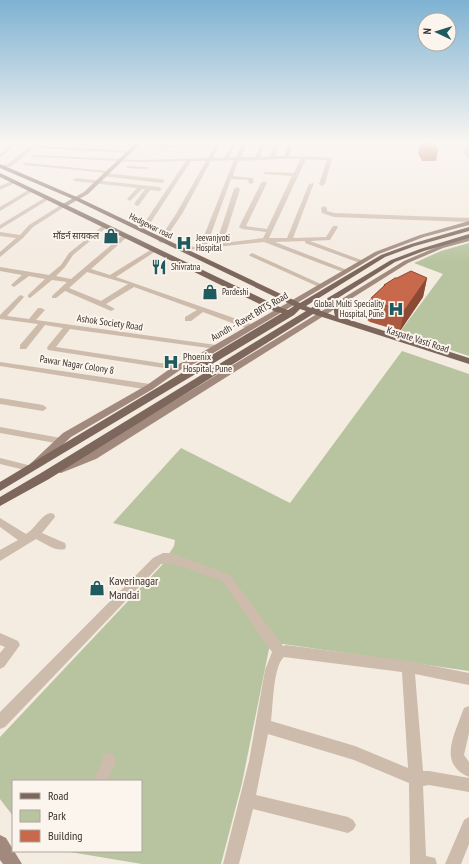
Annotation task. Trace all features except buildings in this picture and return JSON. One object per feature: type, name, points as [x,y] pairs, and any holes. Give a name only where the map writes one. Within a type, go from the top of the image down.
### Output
[{"type":"main road","name":"Hedgewar road","points":[[15,182],[279,310],[318,316]]},
{"type":"main road","name":"Hedgewar road","points":[[37,182],[77,199],[318,316]]},
{"type":"main road","points":[[0,487],[63,444],[383,256],[413,245],[469,229]]},
{"type":"main road","points":[[0,502],[76,457],[393,261],[422,250],[469,236]]},
{"type":"main road","points":[[340,302],[337,312],[344,322]]},
{"type":"main road","name":"Kaspate Vasti Road","points":[[318,316],[344,322],[432,352],[469,367]]},
{"type":"main road","name":"Kaspate Vasti Road","points":[[318,316],[432,352],[469,361]]},
{"type":"street","points":[[0,188],[13,182]]},
{"type":"street","points":[[0,255],[21,237],[31,226],[77,199],[96,182]]},
{"type":"street","points":[[97,182],[116,188],[158,189]]},
{"type":"street","points":[[142,231],[175,182]]},
{"type":"street","points":[[161,241],[179,214],[197,182]]},
{"type":"street","points":[[203,247],[227,182]]},
{"type":"street","points":[[262,182],[242,227],[269,231]]},
{"type":"street","points":[[265,240],[292,182]]},
{"type":"street","points":[[289,240],[312,184]]},
{"type":"street","points":[[130,199],[140,188]]},
{"type":"street","points":[[137,204],[149,188]]},
{"type":"street","points":[[219,245],[237,189]]},
{"type":"street","points":[[0,209],[32,190]]},
{"type":"street","points":[[0,227],[48,198]]},
{"type":"street","points":[[324,208],[324,212],[334,215],[469,220]]},
{"type":"street","name":"Aundh - Ravet BRTS Road","points":[[63,444],[67,435],[150,387],[177,368],[216,348],[362,262],[407,241],[469,223]]},
{"type":"street","points":[[30,296],[63,266],[71,254],[105,226]]},
{"type":"street","points":[[180,250],[265,240],[328,239],[335,227]]},
{"type":"street","points":[[0,234],[21,237]]},
{"type":"street","points":[[54,297],[125,236]]},
{"type":"street","points":[[265,240],[345,272]]},
{"type":"street","points":[[302,240],[362,262]]},
{"type":"street","points":[[45,476],[92,456],[412,259],[441,248],[469,240]]},
{"type":"street","points":[[111,277],[154,250]]},
{"type":"street","points":[[252,255],[321,286]]},
{"type":"street","points":[[0,269],[72,281]]},
{"type":"street","points":[[86,269],[133,284],[251,327]]},
{"type":"street","points":[[14,285],[28,273]]},
{"type":"street","points":[[101,304],[133,284]]},
{"type":"street","points":[[64,288],[111,309]]},
{"type":"street","points":[[1,317],[21,297]]},
{"type":"street","points":[[188,319],[202,309]]},
{"type":"street","points":[[31,321],[41,310]]},
{"type":"street","name":"Ashok Society Road","points":[[1,317],[216,348]]},
{"type":"street","points":[[23,346],[43,323]]},
{"type":"street","points":[[69,326],[51,348],[177,368]]},
{"type":"street","name":"Pawar Nagar Colony 8","points":[[0,364],[150,387]]},
{"type":"street","points":[[0,402],[43,408]]},
{"type":"street","points":[[0,430],[63,444]]},
{"type":"street","points":[[0,461],[31,467]]},
{"type":"street","points":[[0,556],[30,536],[50,517]]},
{"type":"street","points":[[0,522],[30,536],[61,546]]},
{"type":"street","points":[[0,722],[157,561],[163,558],[179,560],[226,578],[280,652]]},
{"type":"street","points":[[0,638],[14,646],[0,664]]},
{"type":"street","points":[[234,863],[263,726],[272,669],[275,657],[280,652],[286,651],[408,667],[469,679]]},
{"type":"street","points":[[408,667],[421,863]]},
{"type":"street","points":[[469,713],[457,751],[457,758],[462,765],[469,770]]},
{"type":"street","points":[[263,726],[355,753],[416,780],[428,778],[469,785]]},
{"type":"street","points":[[101,780],[109,760]]},
{"type":"street","points":[[248,800],[348,825]]},
{"type":"street","points":[[453,864],[469,825]]},
{"type":"green space","points":[[469,243],[469,356],[399,333],[443,274],[414,263],[441,251]]},
{"type":"green space","points":[[402,351],[469,374],[469,671],[283,644],[269,649],[242,783],[221,864],[142,864],[70,852],[142,852],[142,780],[12,780],[12,815],[0,799],[0,737],[162,565],[174,546],[175,540],[113,523],[181,448],[290,503]]},
{"type":"place","name":"मॉडर्न सायकल","points":[[111,236]]},
{"type":"place","name":"Jeevanjyoti Hospital","points":[[184,243]]},
{"type":"place","name":"Shivratna","points":[[159,267]]},
{"type":"place","name":"Pardeshi","points":[[210,292]]},
{"type":"place","name":"Global Multi Speciality Hospital, Pune","points":[[396,309]]},
{"type":"place","name":"Phoenix Hospital, Pune","points":[[171,362]]},
{"type":"place","name":"Kaverinagar Mandai","points":[[97,588]]}]
